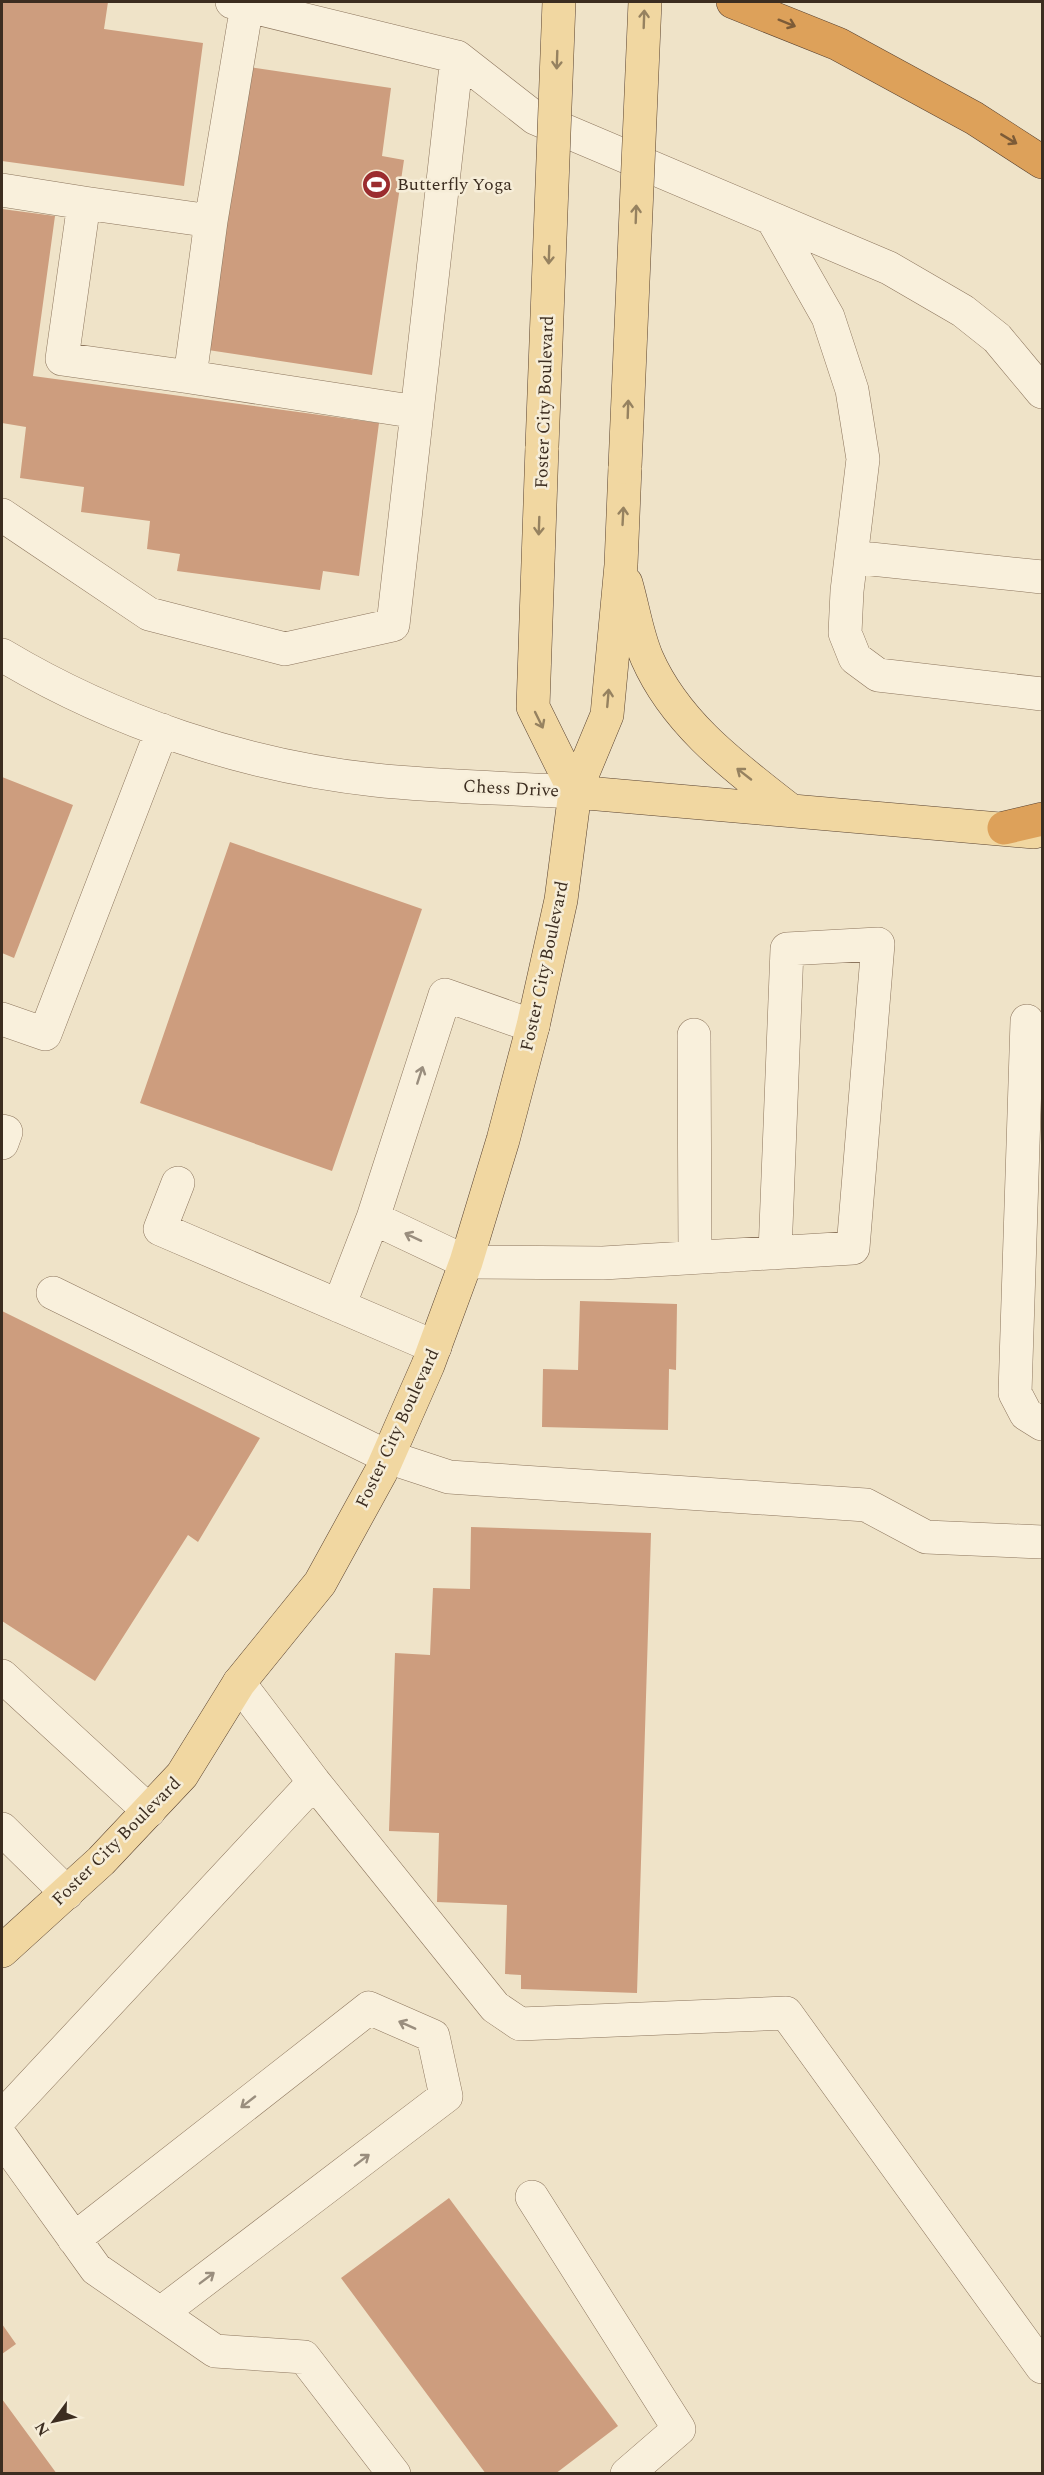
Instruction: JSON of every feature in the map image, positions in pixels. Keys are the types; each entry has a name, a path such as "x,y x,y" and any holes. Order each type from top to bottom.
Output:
{"highway":[{"path":"733,2 838,44 974,117 1042,162"},
{"path":"1004,828 1042,819"}],"main road":[{"name":"Foster City Boulevard","path":"559,2 533,707 575,792"},
{"name":"Foster City Boulevard","path":"2,1951 66,1893 182,1775 239,1683 320,1583 388,1457 435,1347 466,1262 533,1026 561,900 575,792 607,715 621,565 645,2"},
{"path":"621,565 647,657 674,706 731,764 790,810"},
{"name":"Chess Drive","path":"575,792 1042,833"}],"street":[{"path":"190,377 239,3 457,57 535,117 890,268 963,311 997,338 1042,392"},
{"path":"2,515 149,614 285,649 393,625 457,57"},
{"path":"2,190 211,221"},
{"path":"84,203 62,359 417,412"},
{"path":"773,220 828,317 852,390 863,459 845,633 855,658 878,675 1042,694"},
{"path":"852,557 1042,577"},
{"name":"Chess Drive","path":"2,655 103,706 185,740 274,762 374,780 575,792"},
{"path":"2,1018 45,1035 162,730"},
{"path":"373,1218 466,1262 603,1263 695,1257 774,1253 853,1248 878,944 787,949 774,1253"},
{"path":"339,1306 373,1218 445,995 533,1026"},
{"path":"1027,1021 1015,1393 1026,1414 1042,1425"},
{"path":"694,1035 695,1257"},
{"path":"2,1131 6,1132 2,1143"},
{"path":"178,1183 160,1229 435,1347"},
{"path":"53,1293 388,1457 449,1477 867,1505 926,1537 1042,1542"},
{"path":"2,1676 149,1811"},
{"path":"239,1683 314,1782 495,2007 520,2024 786,2013 1042,2367"},
{"path":"2,2117 314,1782"},
{"path":"2,1829 66,1893"},
{"path":"74,2239 369,2008 433,2036 446,2096 161,2313"},
{"path":"2,2138 96,2270 215,2351 304,2357 394,2474"},
{"path":"532,2197 679,2429 627,2474"}],"building":[{"path":"2,2 108,2 104,29 203,43 184,186 2,161"},
{"path":"249,67 391,88 382,156 404,160 372,375 208,350"},
{"path":"2,209 55,216 33,376 379,423 359,576 323,571 320,590 177,571 180,554 147,549 150,521 81,512 84,487 20,478 26,427 2,423"},
{"path":"2,777 73,805 14,958 2,953"},
{"path":"230,842 422,909 332,1171 140,1103"},
{"path":"580,1301 677,1304 676,1370 669,1369 668,1430 542,1427 543,1369 578,1370"},
{"path":"2,1311 260,1438 198,1542 188,1535 95,1681 2,1621"},
{"path":"471,1527 651,1533 637,1993 521,1989 521,1975 505,1974 507,1905 437,1902 439,1833 389,1831 395,1653 430,1655 433,1588 470,1589"},
{"path":"449,2198 618,2426 555,2474 486,2474 341,2278"},
{"path":"2,2324 16,2344 2,2354"},
{"path":"2,2399 57,2474 2,2474"}],"place":[{"name":"Butterfly Yoga","path":"376,184"}]}
